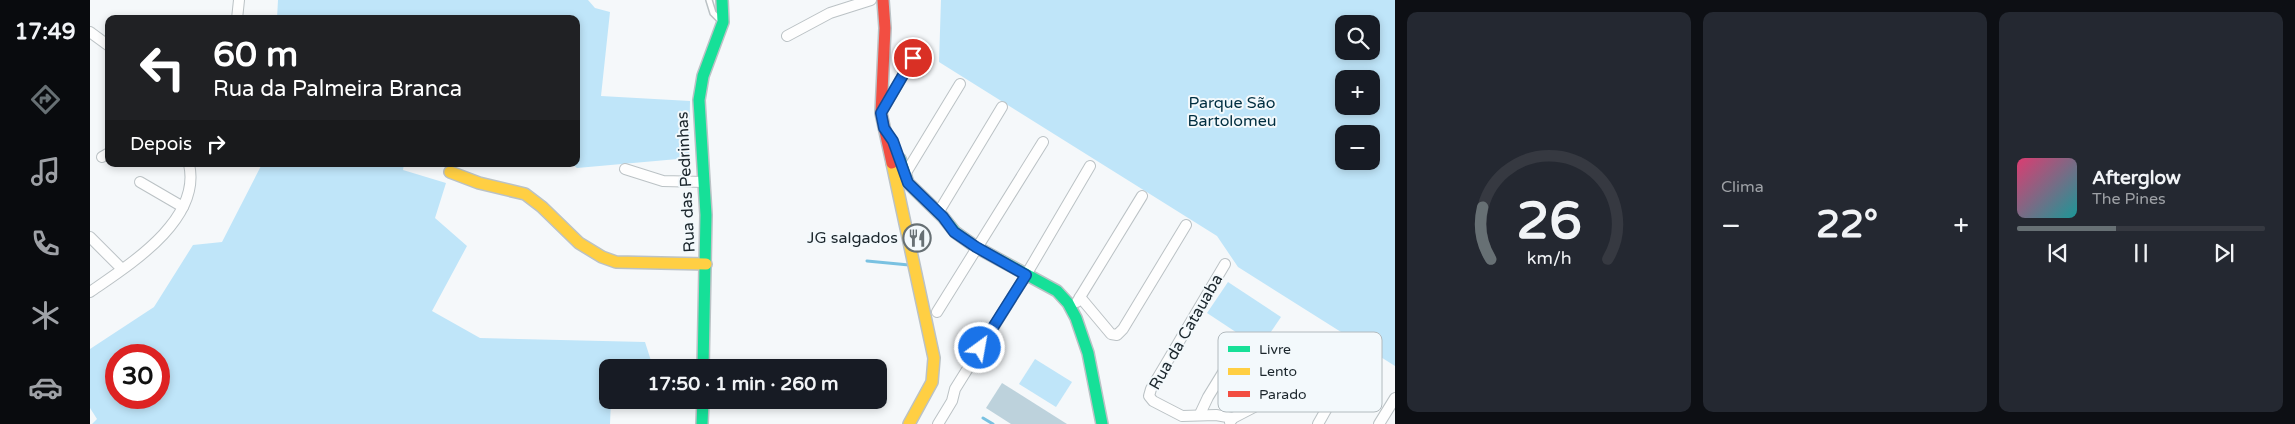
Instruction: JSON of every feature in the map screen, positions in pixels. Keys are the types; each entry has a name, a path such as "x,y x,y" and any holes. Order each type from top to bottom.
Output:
{"street":[{"path":"237,15 239,0"},
{"name":"Rua das Pedrinhas","path":"704,359 706,264 704,182 699,115 700,86 723,22 722,0"},
{"path":"787,36 830,13 871,0"},
{"path":"884,0 885,23 880,80 881,113 934,358 932,382 909,424"},
{"path":"90,32 105,43"},
{"path":"881,113 913,58"},
{"path":"904,176 960,84"},
{"path":"938,213 1002,107"},
{"path":"884,128 893,141 908,183 954,232 976,247 1057,291 1072,309 1092,371 1102,424"},
{"path":"937,312 1043,142"},
{"path":"938,424 952,401 955,389 1026,275 1090,166"},
{"path":"90,292 157,241 183,207 191,182 189,167"},
{"path":"625,169 663,181 704,182"},
{"path":"450,172 482,184 508,187 531,198 582,247 603,259 616,262 706,264"},
{"path":"140,182 183,207"},
{"path":"1072,309 1142,196"},
{"path":"1080,296 1111,334 1117,335 1123,329 1186,225"},
{"path":"90,237 122,269"},
{"name":"Rua da Catauaba","path":"1200,414 1182,416 1153,401 1149,396 1151,389 1225,264"},
{"path":"1218,381 1200,414 1231,421 1246,412"},
{"path":"1379,424 1395,398"},
{"path":"702,424 703,409"},
{"path":"1318,424 1325,412"}],"lane":[{"path":"709,0 713,13 723,22"}],"green space":[{"path":"278,0 588,0 595,8 610,12 601,96 690,101 689,158 577,168 576,167 580,167 580,15 277,15"},
{"name":"Parque São Bartolomeu","path":"941,0 1395,0 1395,366 1382,358 1382,332 1341,332 1238,267 1217,236 939,62"},
{"path":"260,167 404,167 403,170 446,183 435,218 467,246 432,311 480,338 645,342 650,359 599,359 599,409 611,409 610,424 92,424 97,419 90,408 90,349 154,307 193,245 222,242"},
{"path":"1228,282 1281,317 1271,332 1236,332 1207,313"},
{"path":"1035,359 1072,382 1056,407 1019,384"}],"building":[{"path":"1002,383 1067,424 1011,424 986,408"}],"waterway":[{"path":"867,261 909,265"},
{"path":"983,418 993,424"}],"traffic: fast":[{"path":"703,359 706,215 699,100 703,76 723,22 722,0"},
{"path":"900,159 908,183 943,217 955,232 976,247 1057,291 1068,303 1076,318 1088,353 1102,424"},
{"path":"702,424 703,409"}],"traffic: slow":[{"path":"892,163 934,358 932,382 909,424"},
{"path":"450,172 479,183 525,194 542,207 579,243 602,257 616,262 706,264"}],"traffic: jam":[{"path":"883,0 885,28 881,113 892,163"}],"place":[{"name":"JG salgados","path":"917,238"}],"route":[{"path":"913,58 881,113 884,128 893,141 904,176 908,183 943,217 954,232 976,247 1026,275 980,348"}]}
